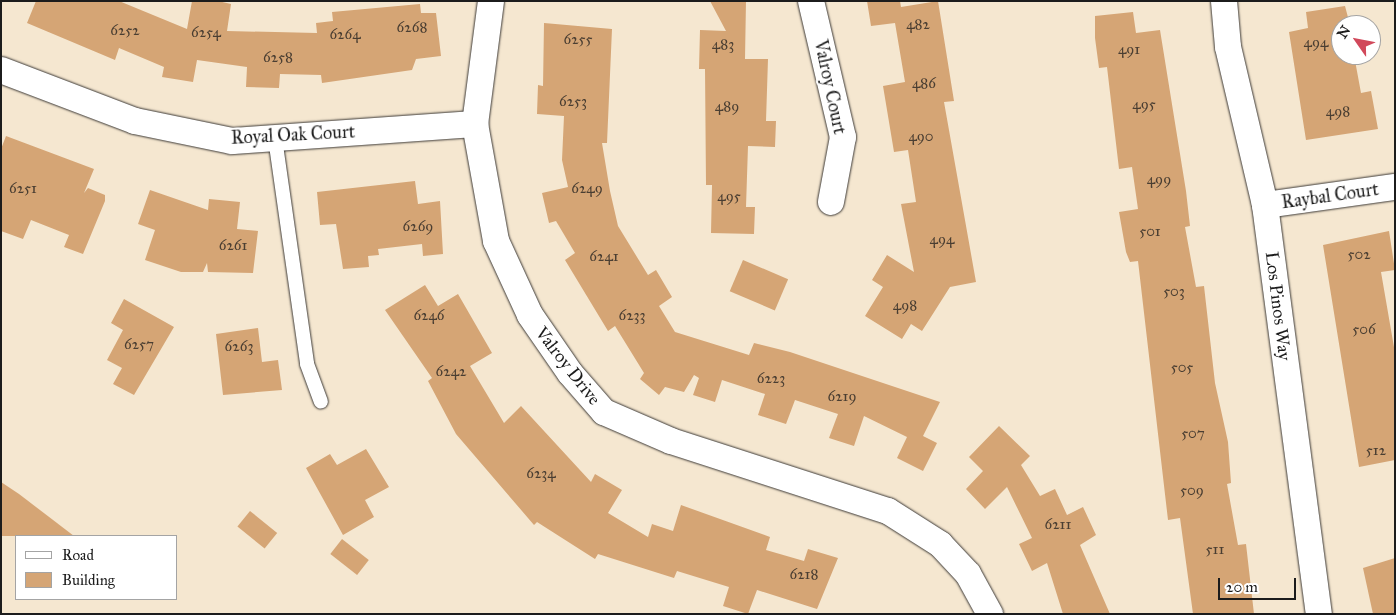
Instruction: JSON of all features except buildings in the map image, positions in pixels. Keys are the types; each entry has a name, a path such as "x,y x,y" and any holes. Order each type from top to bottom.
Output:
{"street":[{"name":"Valroy Drive","path":"491,1 475,124 496,241 530,315 604,412 671,441 888,511 940,544 968,574 990,614"},
{"name":"Valroy Court","path":"811,1 843,138 832,202"},
{"name":"Los Pinos Way","path":"1224,1 1228,47 1265,205 1319,614"},
{"name":"Royal Oak Court","path":"1,70 135,121 232,141 475,124"},
{"name":"Raybal Court","path":"1265,205 1395,186"}],"lane":[{"path":"275,138 307,364 321,402"}]}
